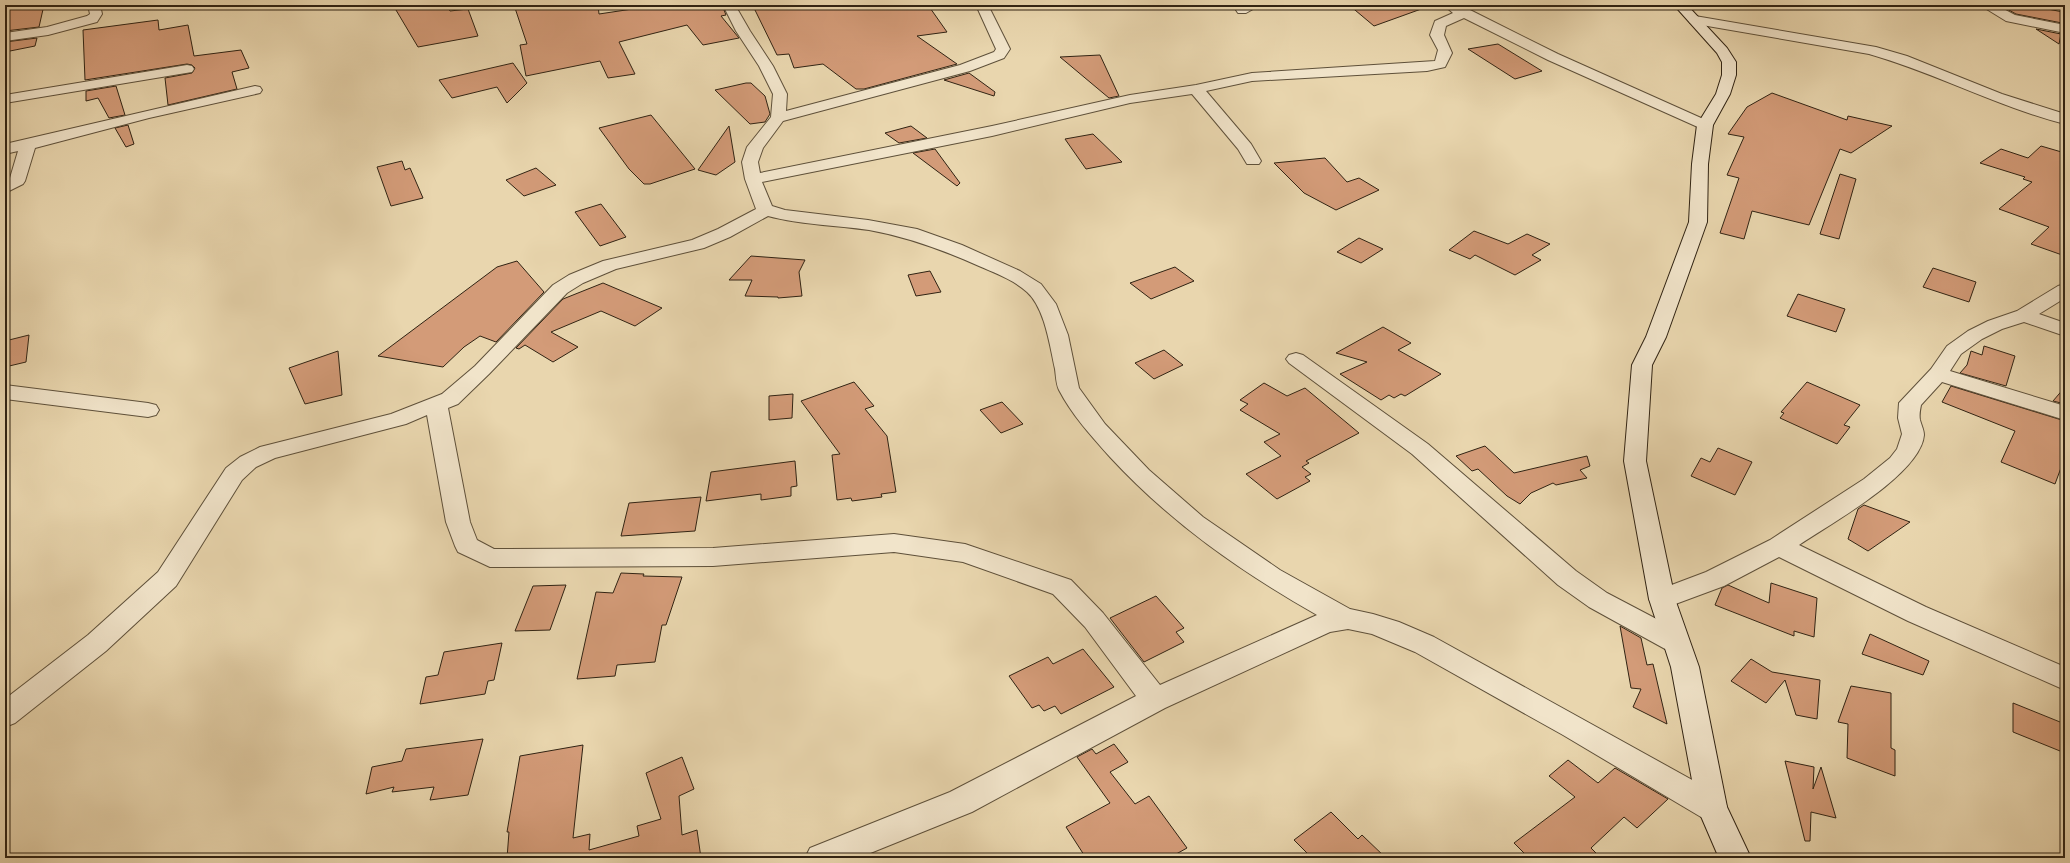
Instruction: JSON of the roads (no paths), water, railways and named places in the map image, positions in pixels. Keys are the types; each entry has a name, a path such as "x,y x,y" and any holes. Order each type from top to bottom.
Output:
{"street":[{"path":"5,37 48,31 92,19 96,14 94,5"},
{"path":"729,5 743,31 766,66 780,94 778,118 754,147 750,162 753,179 762,205 766,210 784,215 868,225 911,233 956,249 1013,275 1034,288 1046,304 1058,335 1069,389 1097,429 1141,476 1194,523 1271,578 1344,618 1358,620 1396,633 1428,647 1580,730 1712,807"},
{"path":"778,118 908,85 966,68 999,55 1003,49 1001,42 982,5"},
{"path":"1242,10 1254,5"},
{"path":"1447,5 1553,57 1705,125"},
{"path":"1986,5 2011,18 2065,29"},
{"path":"1687,12 1870,50 1902,60 1997,97 2065,118"},
{"path":"1687,12 1722,51 1729,62 1729,75 1724,94 1705,125 1700,164 1698,222 1656,338 1642,365 1635,461 1662,598 1685,667 1712,807 1735,858"},
{"path":"753,179 984,133 1130,99 1196,89 1252,77 1427,67 1440,64 1446,56 1445,48 1438,35 1440,24 1452,17 1466,13"},
{"path":"5,99 187,69"},
{"path":"1196,89 1245,147 1252,161"},
{"path":"5,149 28,145 147,114 255,90"},
{"path":"2045,112 2065,113"},
{"path":"5,188 17,181 28,145"},
{"path":"5,715 97,642 167,579 234,474 248,462 268,452 398,419 436,403 450,399 482,370 560,289 575,278 595,268 700,243 766,210"},
{"path":"1662,598 1715,579 1779,546 1872,484 1898,463 1908,451 1913,434 1909,418 1910,403 1938,374 1954,350 1975,335 1995,325 2024,315 2065,290"},
{"path":"2024,315 2065,330"},
{"path":"1296,358 1420,448 1567,578 1598,600 1676,642"},
{"path":"1938,374 2065,413"},
{"path":"5,392 148,410"},
{"path":"436,403 460,528 467,546 490,558 713,557 894,543 964,553 1062,587 1094,620 1155,700"},
{"path":"1779,546 1917,614 2065,679"},
{"path":"821,858 961,802 1155,700 1324,623 1344,618"}]}
